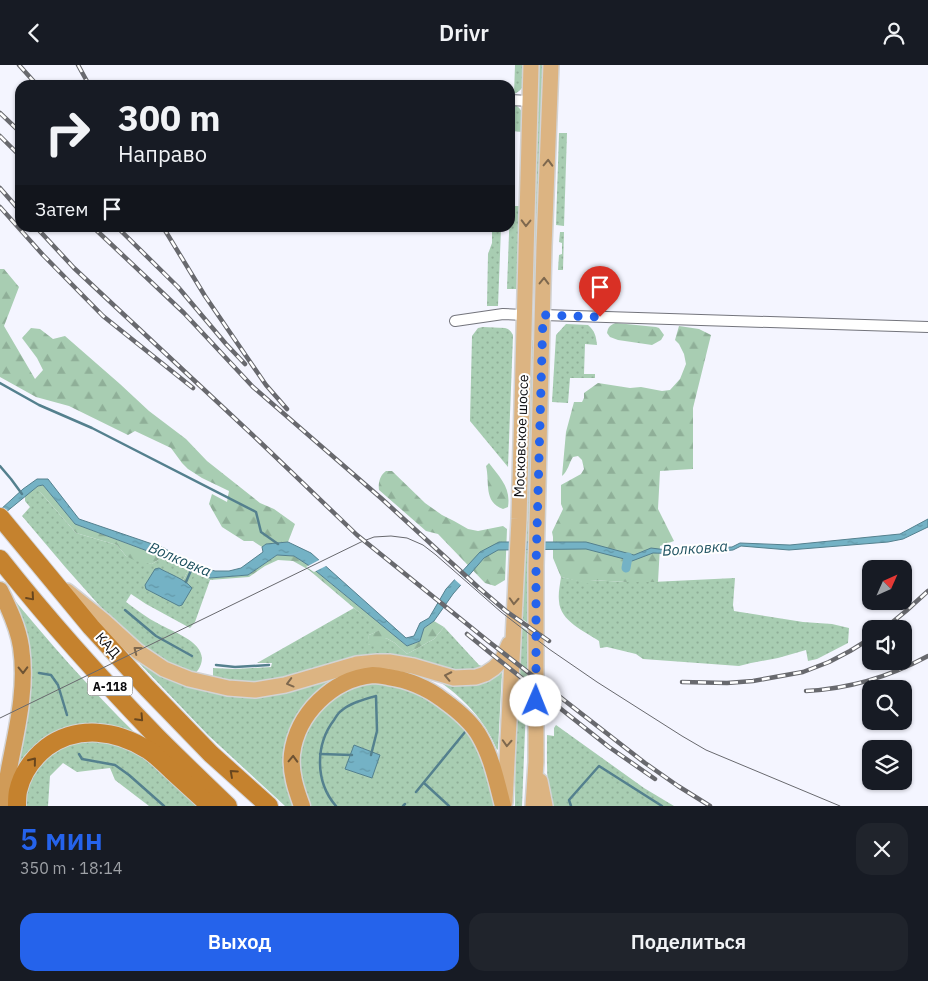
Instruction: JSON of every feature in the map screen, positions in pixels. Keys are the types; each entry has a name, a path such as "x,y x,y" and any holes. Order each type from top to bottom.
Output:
{"highway":[{"name":"КАД","path":"4,522 91,627 147,688 211,753 269,806"},
{"name":"КАД","path":"0,559 28,595 119,696 228,806"},
{"path":"0,590 15,625 21,645 23,663 22,699 5,786 3,806"},
{"path":"302,806 293,776 292,755 301,724 307,714 328,692 350,681 374,675 416,683 438,695 457,710 480,737 489,755 504,806"},
{"path":"17,806 18,791 36,756 63,738 84,732 113,735 127,739 148,750 207,803 213,806"}],"main road":[{"name":"Московское шоссе","path":"504,806 518,533 531,65"},
{"name":"Московское шоссе","path":"533,806 536,762 536,566 551,65"},
{"path":"524,315 543,315"},
{"path":"51,578 104,621 137,651 164,669 189,679 228,689 255,690 285,685 357,665 377,662 389,662 454,678 476,677 484,674 502,660 512,635"},
{"path":"536,762 545,806"}],"street":[{"path":"515,100 530,101"},
{"path":"455,321 503,314 524,315"},
{"path":"543,315 928,327"}],"green space":[{"path":"515,65 525,65 523,86 515,94"},
{"path":"539,65 544,65 537,289 532,288"},
{"path":"515,105 522,112 522,132 515,131"},
{"path":"559,133 567,133 564,226 556,225"},
{"path":"515,206 519,206 517,289 507,289 509,232 515,232"},
{"path":"492,232 501,232 498,306 487,306 488,254 492,243"},
{"path":"560,232 564,232 563,270 558,270 559,255 562,254 562,243 559,242"},
{"path":"0,269 4,269 19,287 4,326 35,379 43,370 37,358 22,338 31,328 40,329 53,339 65,336 149,411 186,439 207,461 260,503 274,509 295,524 288,542 266,544 262,547 253,541 244,541 222,527 209,504 212,494 227,502 229,491 188,469 171,448 135,431 128,435 69,406 36,397 0,377"},
{"path":"616,323 656,327 664,335 661,340 652,345 618,340 610,337 607,333 608,329"},
{"path":"566,324 588,325 594,332 597,345 585,344 584,374 595,374 595,378 570,378 568,403 552,402 556,335"},
{"path":"679,326 699,329 711,335 693,408 693,469 660,471 658,509 674,541 660,546 658,582 590,580 590,584 561,577 553,558 552,532 563,509 561,504 561,485 581,474 584,469 582,460 578,456 573,457 562,476 566,432 574,402 582,402 584,393 598,383 630,388 641,387 662,391 670,390 680,379 686,364 684,354 675,340"},
{"path":"478,328 505,328 510,330 513,335 508,467 470,421 472,336"},
{"path":"531,340 535,340 528,623 521,618"},
{"path":"489,463 501,478 508,494 508,507 503,509 492,502 488,491 486,466"},
{"path":"386,471 392,471 425,503 468,529 478,531 503,526 507,529 505,580 495,586 485,583 438,534 426,531 379,490 380,479"},
{"path":"43,485 75,524 161,556 210,578 248,575 277,555 294,556 311,567 407,646 420,641 424,628 434,621 444,627 434,639 407,654 386,638 379,644 367,645 369,635 380,630 309,570 293,561 278,560 249,577 210,580 195,573 188,584 183,581 188,570 161,558 152,564 136,561 126,556 117,545 76,533 41,493 37,490 32,490"},
{"path":"32,490 38,490 76,533 117,545 126,556 152,564 161,558 188,570 183,581 159,568 191,586 188,584 194,573 210,580 195,622 190,628 131,594 126,602 150,619 194,644 202,657 201,664 194,674 165,662 146,650 107,614 66,568 22,516 30,507 25,501 25,496"},
{"path":"561,577 590,583 590,580 652,582 735,578 734,611 849,628 848,643 817,659 808,661 806,650 739,666 643,659 636,654 607,647 600,648 599,641 568,620 560,608 559,592"},
{"path":"7,591 70,665 137,735 62,730 41,740 25,755 13,773 22,722"},
{"path":"354,608 381,630 369,635 368,645 386,638 407,654 434,639 444,627 479,665 485,667 465,672 445,669 303,675 254,683 213,679 213,668 271,667 272,663 257,663"},
{"path":"520,626 528,631 528,656 522,806 515,806 516,696"},
{"path":"140,662 214,691 345,673 292,735 298,806 285,806 208,735"},
{"path":"501,672 497,750 479,718 464,701 436,679 485,682"},
{"path":"370,680 423,691 471,731 493,791 493,806 310,806 298,769 298,752 309,721 336,692"},
{"path":"556,725 644,788 674,806 551,806 547,735 554,736"},
{"path":"83,737 133,746 204,806 149,806 115,780 110,768 77,772 63,763 50,776 48,806 22,806 24,790 45,755"}],"water":[{"name":"Волковка","path":"37,479 48,479 79,519 164,548 185,561 215,571 229,571 241,568 263,552 262,547 266,544 288,542 311,553 406,638 414,636 420,623 429,618 446,589 480,552 499,542 586,542 634,555 651,548 667,550 732,547 740,543 790,545 900,534 928,519 928,527 903,539 888,542 789,550 741,546 733,550 690,554 653,553 632,561 586,549 498,550 484,558 453,594 434,621 424,628 420,641 407,646 311,567 294,556 277,555 248,575 210,578 161,556 75,524 43,485 38,486 0,517 0,510"},
{"path":"159,568 181,579 192,588 182,605 179,606 146,589 145,585 155,569"},
{"path":"354,745 380,755 372,778 345,769"}],"pier":[{"path":"321,559 328,565 314,572 306,567"},
{"path":"458,572 468,581 463,587 453,578"}],"waterway":[{"path":"0,383 39,405 92,428 256,512 261,532 278,544"},
{"path":"0,466 22,494"},
{"path":"626,568 628,557"},
{"name":"Волковка","path":"186,582 192,568"},
{"path":"125,610 156,636 192,656"},
{"path":"216,665 235,667 269,665"},
{"path":"39,673 51,675 58,685 67,715"},
{"path":"336,806 324,786 321,775 320,763 323,741 340,712 353,704 376,696 377,731 371,755"},
{"path":"416,792 465,732"},
{"path":"79,754 82,759 115,765 164,806"},
{"path":"320,754 352,755"},
{"path":"571,806 569,800 599,766 662,806"},
{"path":"424,783 449,806"}],"tram line":[{"path":"0,718 361,542 374,537 391,536 407,538 423,545 501,612 549,649 682,736 706,750 840,806"}],"railway":[{"path":"19,65 32,80"},
{"path":"78,65 86,80"},
{"path":"0,113 15,127"},
{"path":"0,136 15,151"},
{"path":"0,188 15,205"},
{"path":"0,207 15,224"},
{"path":"22,232 103,316 193,388"},
{"path":"41,232 74,268 357,535 488,641 645,763 710,806"},
{"path":"98,232 184,313 253,387 382,499 479,588 506,611 549,641"},
{"path":"122,232 178,287 245,364"},
{"path":"166,232 205,296 266,385 287,409"},
{"path":"895,620 928,591"},
{"path":"467,634 609,747 655,779"},
{"path":"682,682 727,683 753,681 803,672 829,662 862,644"},
{"path":"806,691 822,690 869,680 899,670 928,656"}],"route":[{"path":"536,701 536,566 543,315 600,317"}]}
